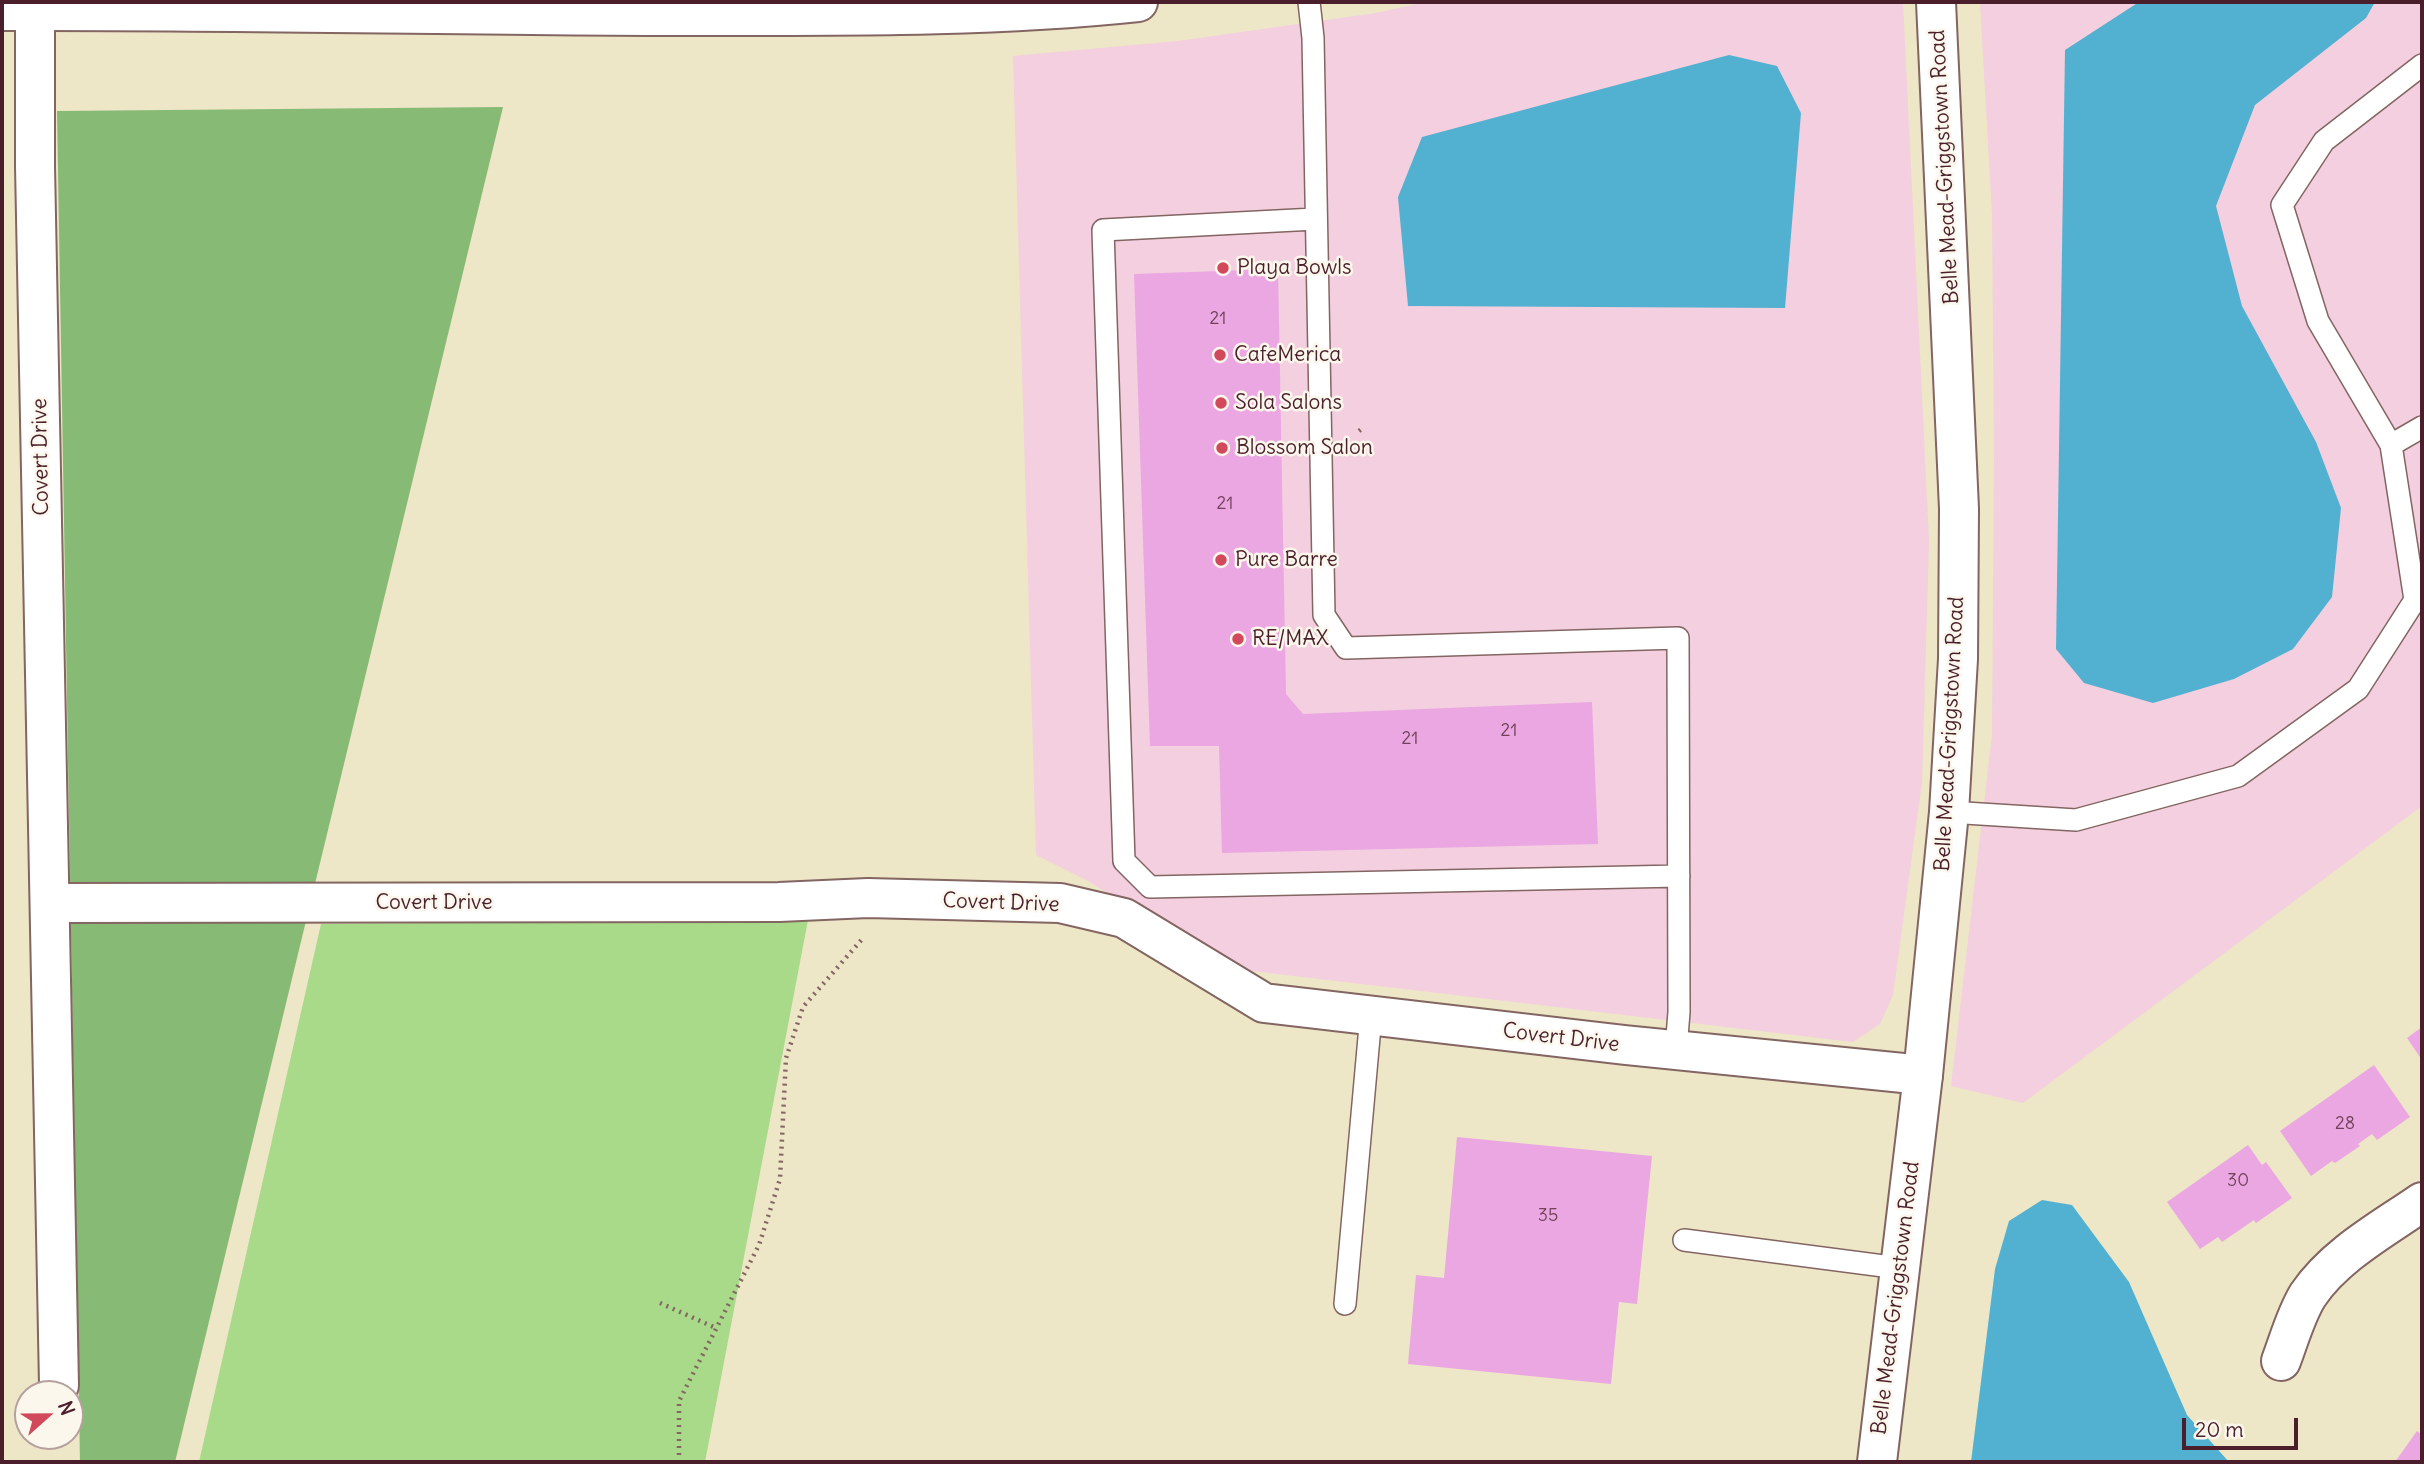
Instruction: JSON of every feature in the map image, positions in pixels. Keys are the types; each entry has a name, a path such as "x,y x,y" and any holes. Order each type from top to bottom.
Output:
{"main road":[{"path":"18,10 399,15 928,15 1082,8 1138,2"},
{"name":"Belle Mead-Griggstown Road","path":"1877,1462 1923,1075 1949,812 1958,659 1959,509 1936,2"},
{"name":"Covert Drive","path":"18,10 36,179 59,1380"},
{"name":"Covert Drive","path":"50,903 779,902 868,898 1060,903 1124,918 1264,1003 1923,1075"},
{"path":"2281,1361 2306,1297 2325,1273 2422,1202"}],"lane":[{"path":"1309,2 1313,38 1324,615 1346,648 1678,638 1679,1012 1676,1049"},
{"path":"1949,812 2076,820 2238,776 2358,689 2419,600 2391,444 2319,321 2281,205 2324,141 2422,65"},
{"path":"1150,887 1125,861 1103,230 1315,219"},
{"path":"2391,444 2422,427"},
{"path":"1124,918 1137,898 1150,887 1679,876"},
{"path":"1345,1304 1371,1016"},
{"path":"1684,1240 1899,1268"}],"path":[{"path":"1359,431 1364,427"},
{"path":"679,1462 679,1401 760,1245 779,1179 786,1058 803,1007 866,934"},
{"path":"660,1303 716,1328"}],"shaded area":[{"path":"1426,2 1903,2 1929,541 1922,782 1893,995 1880,1024 1853,1042 1243,970 1186,942 1088,881 1036,855 1013,56 1178,41 1376,13"},
{"path":"1980,2 2422,2 2422,806 2023,1103 1951,1086 1992,735 1992,214"}],"green space":[{"path":"503,107 175,1462 80,1462 80,1450 84,1450 84,1380 79,1380 57,111"},
{"path":"808,920 705,1462 199,1462 321,924"}],"water":[{"path":"2139,2 2375,2 2366,18 2255,105 2216,206 2242,306 2316,442 2341,508 2332,597 2293,649 2234,679 2153,703 2084,683 2056,649 2065,50"},
{"path":"1729,55 1777,66 1801,113 1785,308 1408,306 1398,197 1422,137"},
{"path":"2042,1200 2072,1205 2129,1282 2187,1415 2229,1462 1971,1462 1995,1269 2009,1221"}],"building":[{"path":"1278,269 1286,694 1303,714 1592,702 1598,844 1222,853 1219,746 1150,746 1134,274"},
{"path":"2422,1027 2422,1060 2407,1038"},
{"path":"2374,1065 2410,1117 2377,1140 2372,1134 2358,1144 2360,1146 2311,1176 2280,1131"},
{"path":"1457,1137 1652,1156 1637,1304 1619,1302 1611,1384 1408,1364 1416,1275 1444,1278"},
{"path":"2248,1145 2262,1165 2266,1162 2292,1198 2222,1242 2218,1237 2200,1249 2167,1202"},
{"path":"2417,1431 2422,1435 2422,1462 2395,1462"}],"place":[{"name":"Playa Bowls","path":"1223,268"},
{"name":"CafeMerica","path":"1220,355"},
{"name":"Sola Salons","path":"1221,403"},
{"name":"Blossom Salon","path":"1222,448"},
{"name":"Pure Barre","path":"1221,560"},
{"name":"RE/MAX","path":"1238,639"}]}
